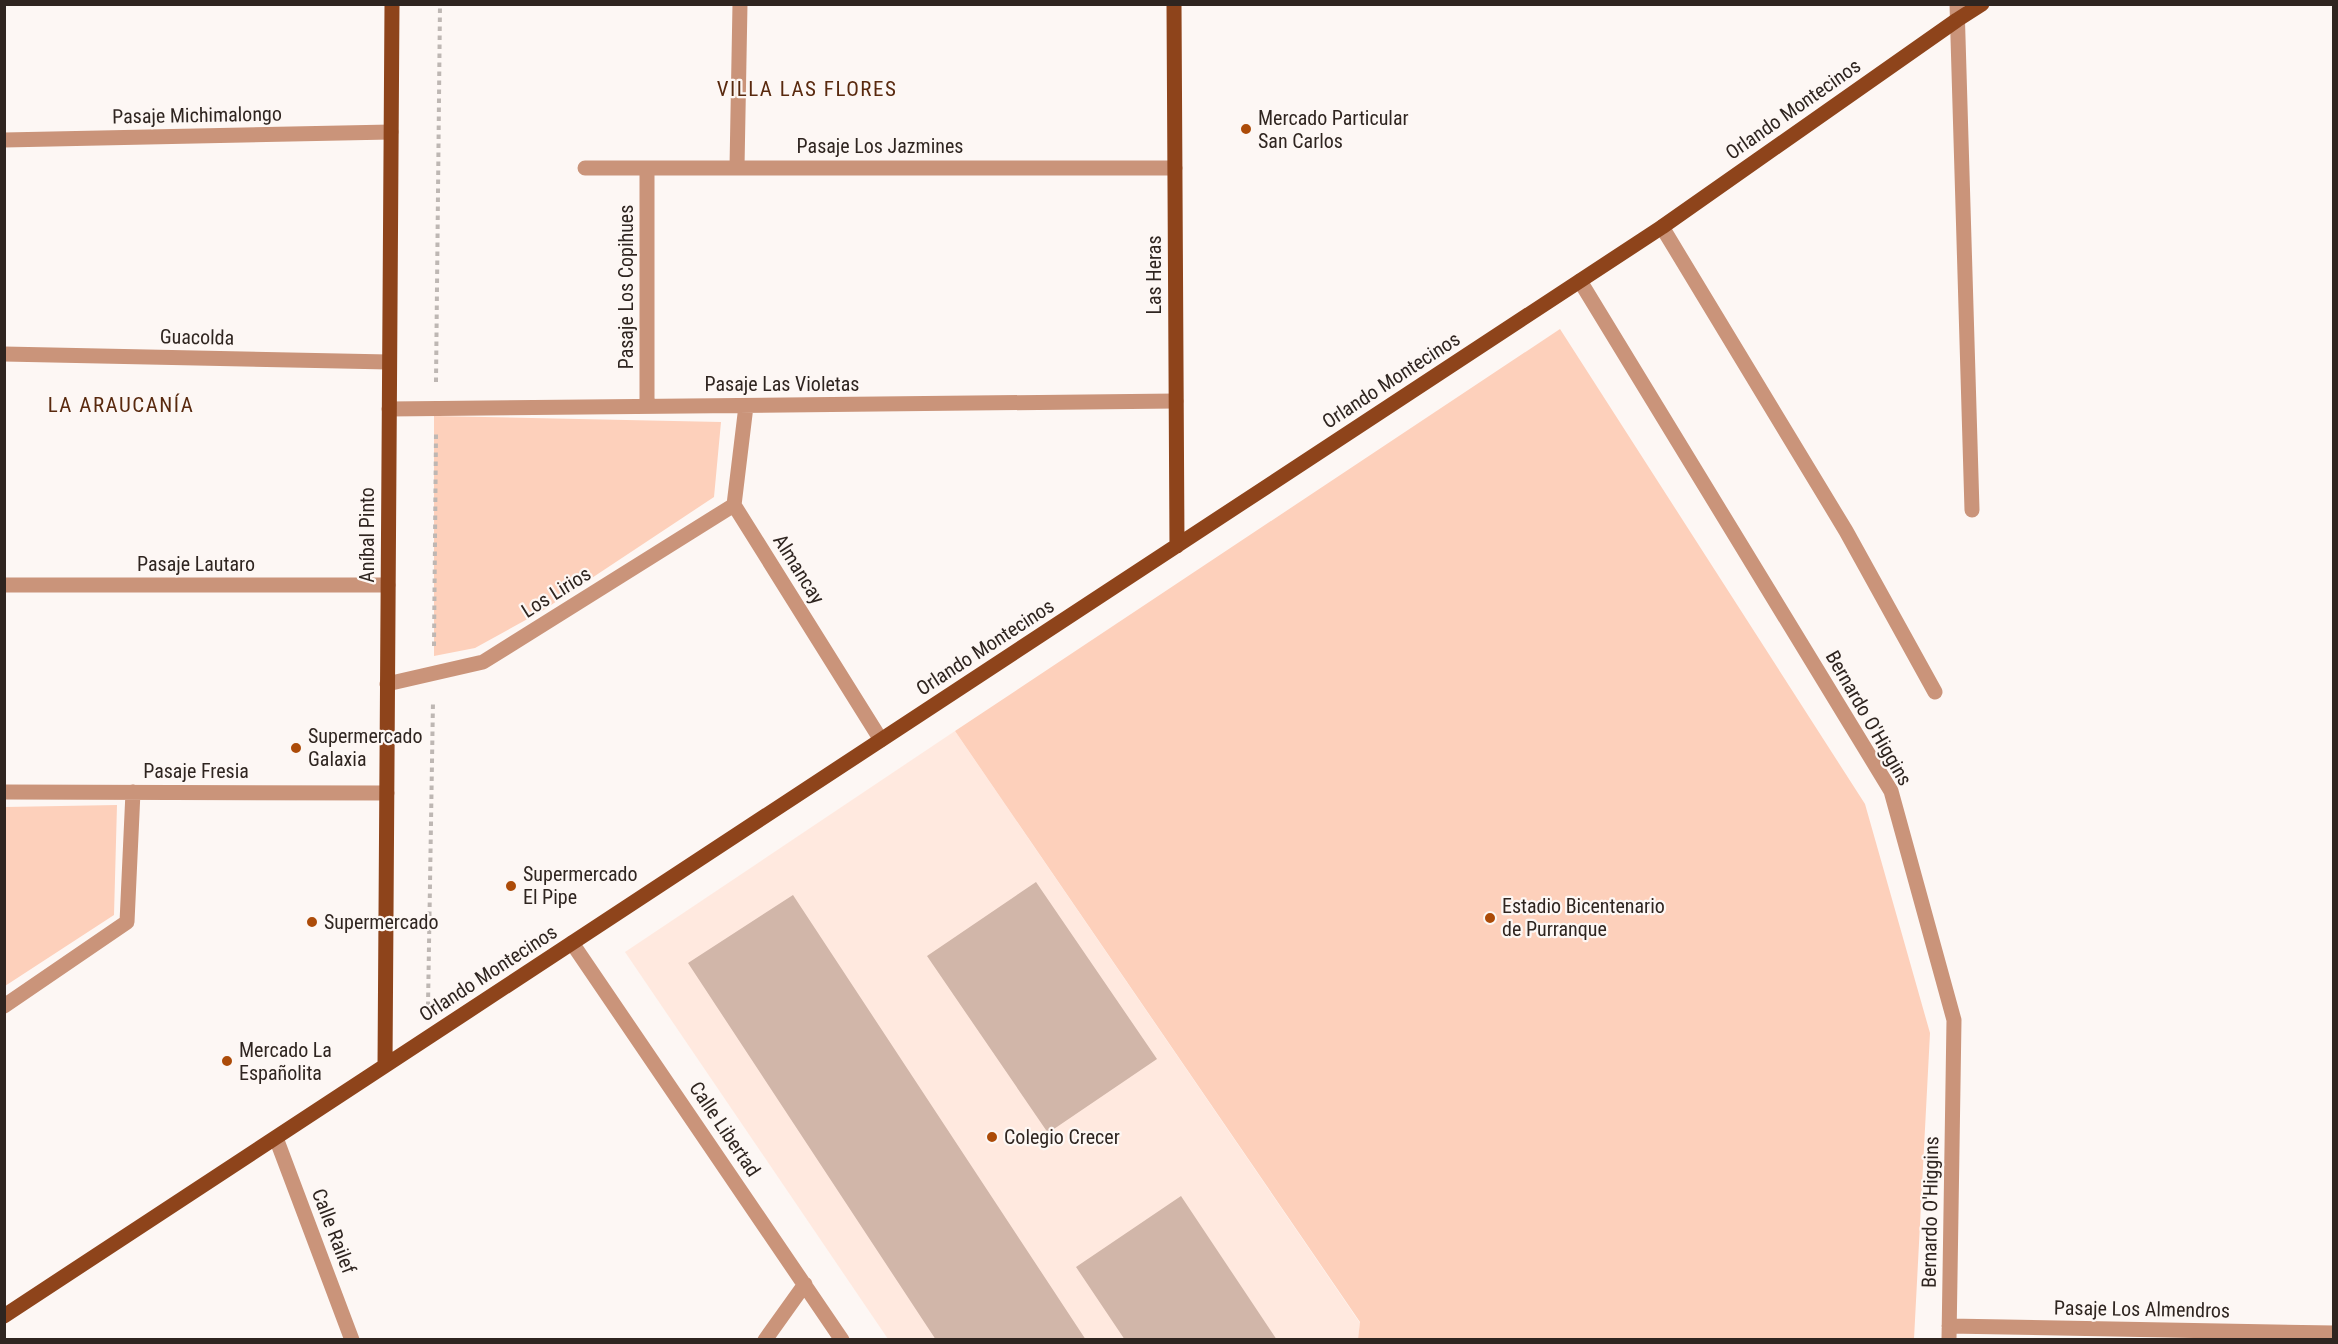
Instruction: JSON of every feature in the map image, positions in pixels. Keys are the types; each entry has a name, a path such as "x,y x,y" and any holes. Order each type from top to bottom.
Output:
{"main road":[{"name":"Aníbal Pinto","path":"385,1066 392,4"},
{"name":"Las Heras","path":"1174,4 1177,546"},
{"name":"Orlando Montecinos","path":"4,1316 1662,227 1957,12 1982,4"}],"street":[{"path":"737,167 740,4"},
{"path":"1957,12 1972,510"},
{"name":"Pasaje Michimalongo","path":"4,140 391,132"},
{"name":"Pasaje Los Jazmines","path":"585,168 1175,168"},
{"name":"Pasaje Los Copihues","path":"647,168 647,406"},
{"path":"1662,227 1846,531 1935,692"},
{"name":"Bernardo O'Higgins","path":"1580,281 1891,791 1954,1020 1949,1333"},
{"name":"Guacolda","path":"4,354 389,362"},
{"name":"Pasaje Las Violetas","path":"389,409 1176,402"},
{"path":"734,505 746,406"},
{"name":"Los Lirios","path":"387,684 483,662 734,505"},
{"name":"Almancay","path":"734,505 881,740"},
{"name":"Pasaje Lautaro","path":"4,585 388,585"},
{"name":"Pasaje Fresia","path":"4,792 387,793"},
{"path":"4,1006 127,922 133,792"},
{"name":"Calle Libertad","path":"572,943 842,1340"},
{"name":"Calle Railef","path":"276,1138 352,1340"},
{"path":"765,1340 805,1284"},
{"name":"Pasaje Los Almendros","path":"1949,1333 2334,1333"}],"path":[{"path":"427,1038 440,4"}],"shaded area":[{"name":"Estadio Bicentenario de Purranque","path":"1560,329 1865,804 1930,1033 1914,1339 1358,1339 1360,1322 955,731"},
{"path":"434,416 721,422 714,497 542,611 475,648 434,656"},
{"name":"Colegio Crecer","path":"955,731 1360,1323 1358,1339 888,1339 625,952"},
{"path":"117,805 114,915 5,986 5,807"}],"building":[{"path":"1036,882 1157,1059 1048,1133 927,956"},
{"path":"793,895 1086,1340 936,1340 688,963"},
{"path":"1181,1196 1277,1340 1125,1340 1076,1267"}],"place":[{"name":"Mercado Particular San Carlos","path":"1246,129"},
{"name":"Supermercado Galaxia","path":"296,748"},
{"name":"Supermercado El Pipe","path":"511,886"},
{"name":"Estadio Bicentenario de Purranque","path":"1490,918"},
{"name":"Supermercado","path":"312,922"},
{"name":"Mercado La Españolita","path":"227,1061"},
{"name":"Colegio Crecer","path":"992,1137"}],"district":[{"name":"VILLA LAS FLORES","path":"807,89"},
{"name":"LA ARAUCANÍA","path":"121,405"}]}
